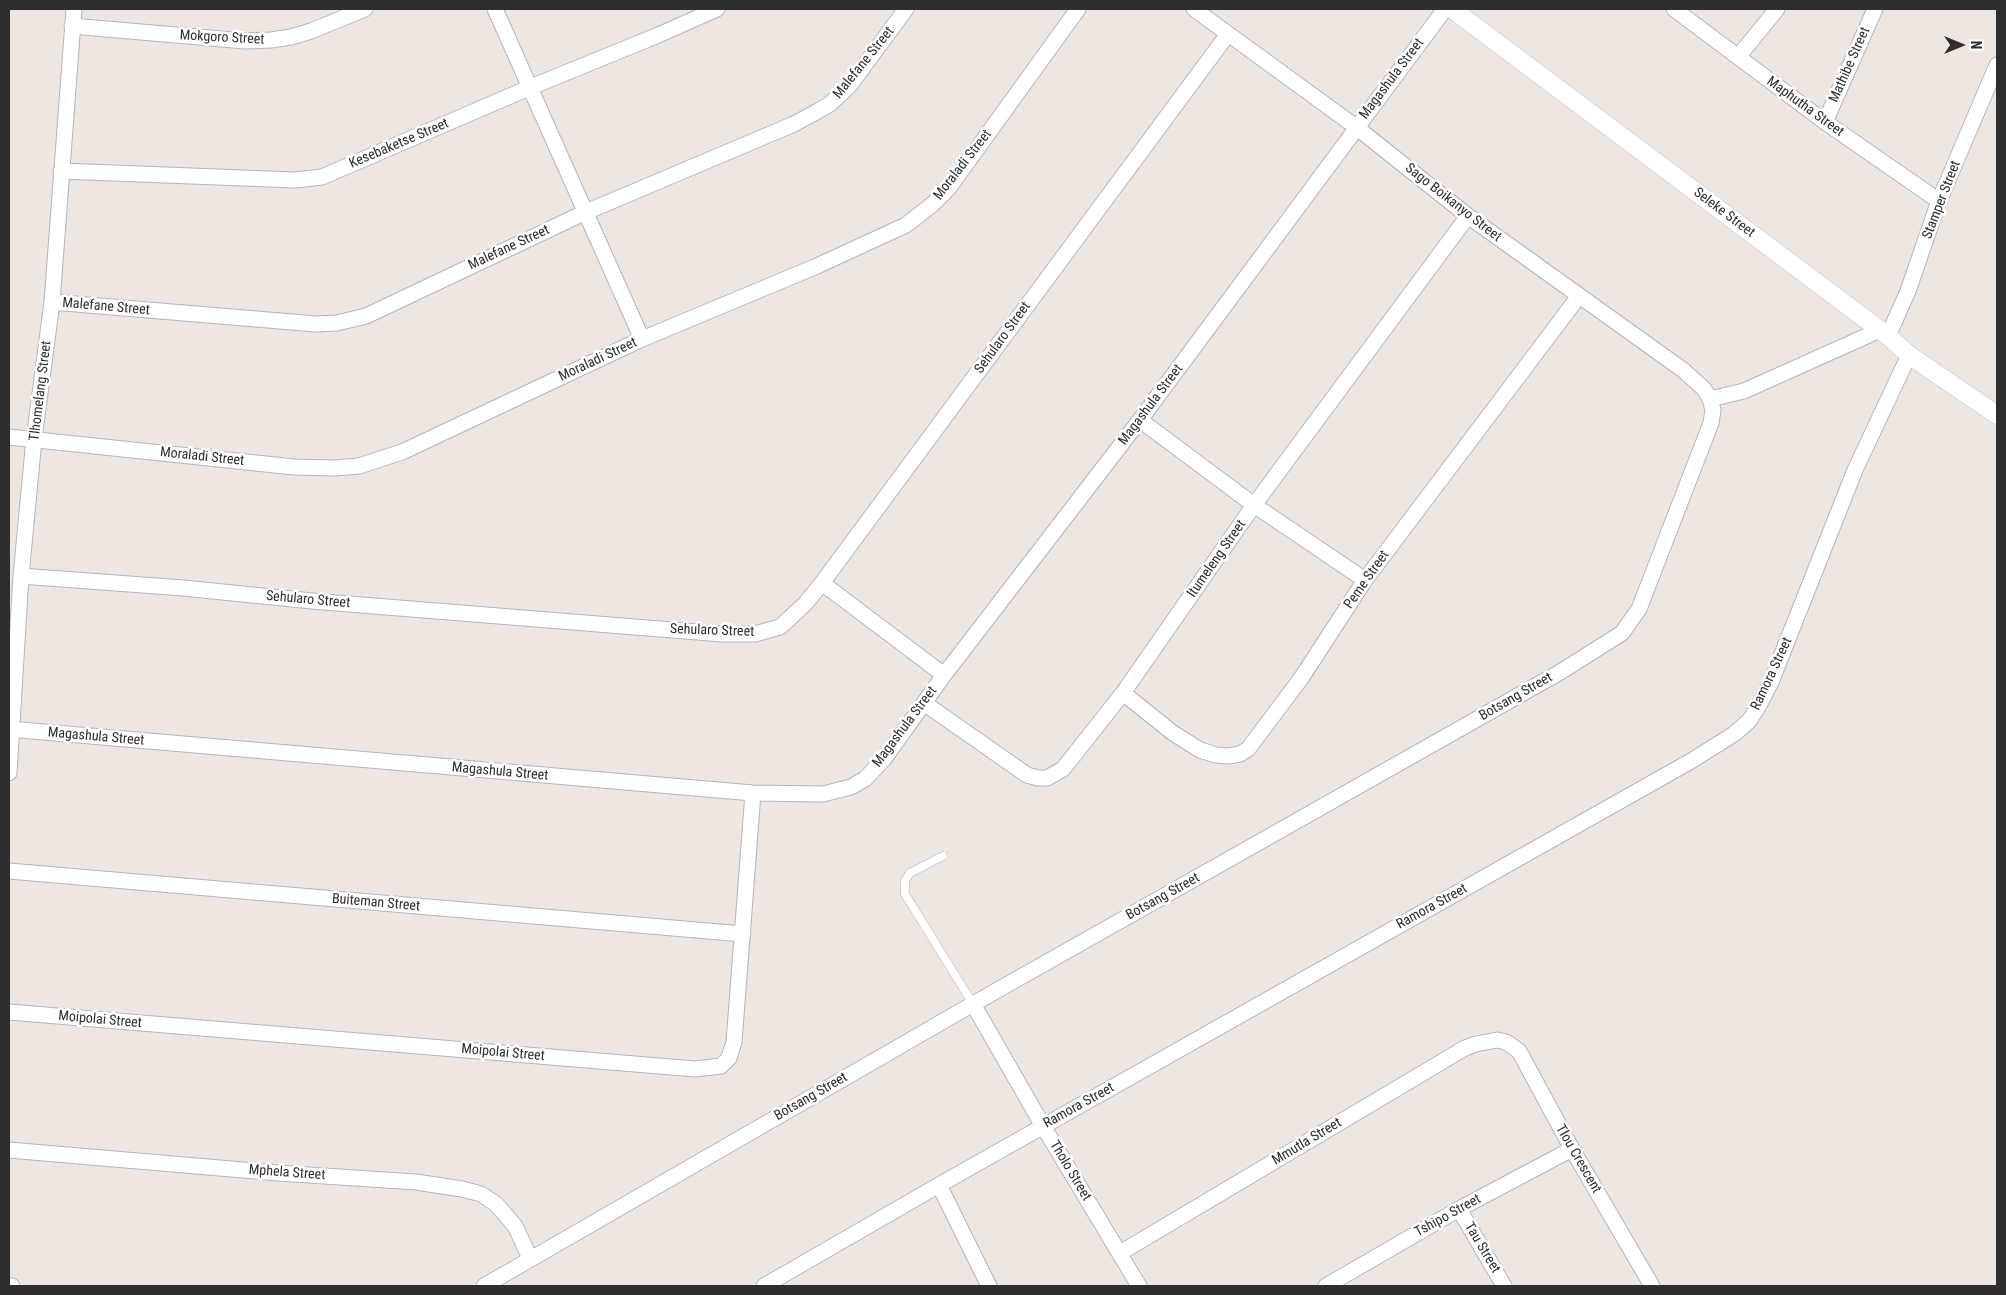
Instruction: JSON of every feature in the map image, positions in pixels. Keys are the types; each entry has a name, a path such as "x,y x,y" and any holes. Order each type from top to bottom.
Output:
{"street":[{"name":"Tlhomelang Street","path":"9,773 10,730 21,576 34,440 52,302 74,9"},
{"name":"Mokgoro Street","path":"72,26 245,41 271,40 311,31 366,9"},
{"path":"496,9 642,339"},
{"name":"Kesebaketse Street","path":"61,171 295,180 312,179 330,174 717,9"},
{"name":"Malefane Street","path":"52,302 316,324 351,320 377,311 586,212 794,124 824,108 850,85 906,9"},
{"name":"Moraladi Street","path":"9,438 294,467 335,468 359,466 402,452 642,339 891,233 920,216 943,194 959,175 1078,9"},
{"name":"Sago Boikanyo Street","path":"1194,9 1356,127 1468,216 1683,370 1697,382 1710,398"},
{"name":"Magashula Street","path":"10,730 753,794 823,794 851,787 865,779 876,768 944,675 1140,420 1444,9"},
{"name":"Seleke Street","path":"1452,9 1884,333 1909,355 1997,415"},
{"name":"Maphutha Street","path":"1674,9 1825,122 1939,201"},
{"path":"1738,57 1777,9"},
{"name":"Mathibe Street","path":"1825,122 1874,9"},
{"name":"Sehularo Street","path":"21,576 722,634 755,634 780,627 806,604 822,583 1228,34"},
{"name":"Stamper Street","path":"1884,333 1911,283 1939,201 1997,65"},
{"name":"Itumeleng Street","path":"924,703 1027,775 1038,778 1056,775 1063,769 1123,692 1254,505 1468,216"},
{"name":"Peme Street","path":"1123,692 1173,732 1200,750 1216,755 1228,756 1240,754 1248,750 1282,706 1365,580 1579,296"},
{"path":"1710,398 1744,391 1884,333"},
{"name":"Ramora Street","path":"764,1286 1043,1126 1691,761 1734,734 1749,721 1771,682 1855,470 1909,355"},
{"name":"Botsang Street","path":"484,1286 973,1004 1562,671 1622,633 1645,595 1703,449 1712,423 1710,398"},
{"path":"1140,420 1254,505 1365,580"},
{"path":"822,583 944,675"},
{"name":"Moipolai Street","path":"9,1012 695,1069 721,1066 725,1063 733,1048 753,794"},
{"name":"Buiteman Street","path":"9,871 743,934"},
{"name":"Tholo Street","path":"973,1004 1043,1126 1139,1286"},
{"name":"Tlou Crescent","path":"1497,1040 1506,1042 1519,1051 1572,1149 1652,1286"},
{"name":"Mmutla Street","path":"1120,1253 1465,1048 1497,1040"},
{"name":"Tshipo Street","path":"1326,1286 1344,1282 1459,1209 1572,1149"},
{"name":"Mphela Street","path":"9,1150 278,1173 416,1182 462,1189 481,1194 496,1204 515,1226 530,1258"},
{"path":"939,1185 989,1286"},
{"name":"Tau Street","path":"1459,1209 1504,1286"}],"lane":[{"path":"943,856 910,872 905,881 905,894 973,1004"}]}
